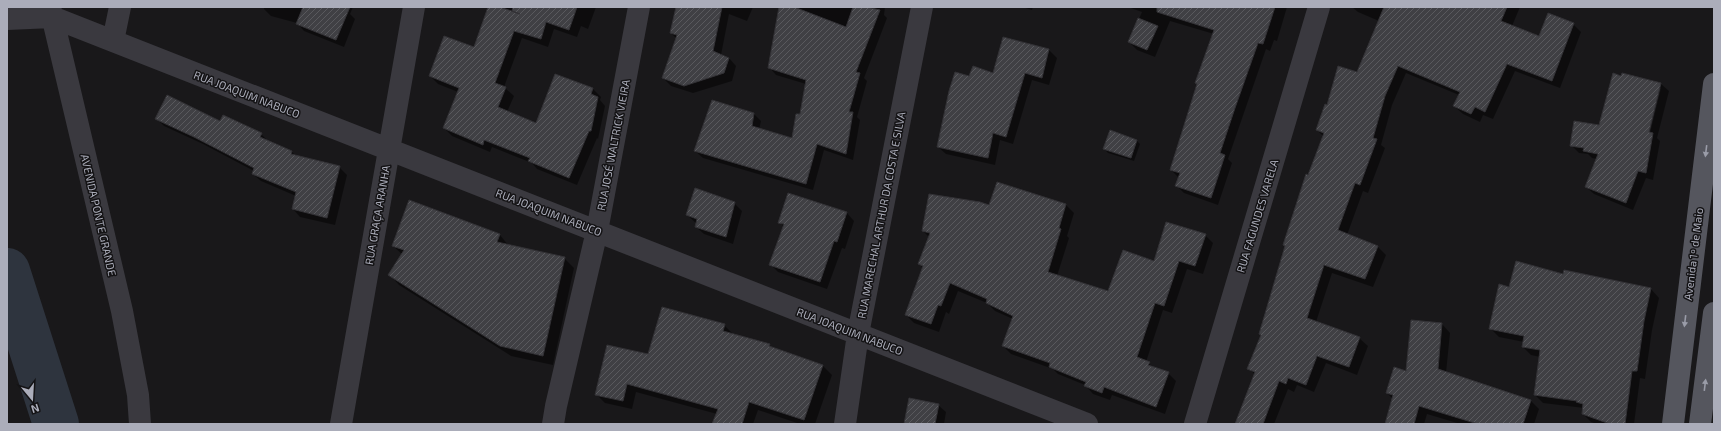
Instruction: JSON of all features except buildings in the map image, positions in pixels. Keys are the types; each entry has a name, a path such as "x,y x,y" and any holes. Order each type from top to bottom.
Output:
{"main road":[{"name":"Avenida 1º de Maio","path":"1673,424 1714,84"},
{"path":"1700,424 1714,312"}],"street":[{"path":"113,41 120,7"},
{"name":"RUA GRAÇA ARANHA","path":"341,424 414,7"},
{"name":"RUA JOSÉ WALTRICK VIEIRA","path":"554,424 556,406 596,231 639,7"},
{"name":"RUA MARECHAL ARTHUR DA COSTA E SILVA","path":"845,424 858,334 922,7"},
{"name":"RUA FAGUNDES VARELA","path":"1195,424 1319,7"},
{"name":"RUA JOAQUIM NABUCO","path":"7,20 51,12 113,41 1087,424"},
{"name":"AVENIDA PONTE GRANDE","path":"51,12 122,311 138,395 140,424"}],"waterway":[{"path":"7,271 56,424"}]}
